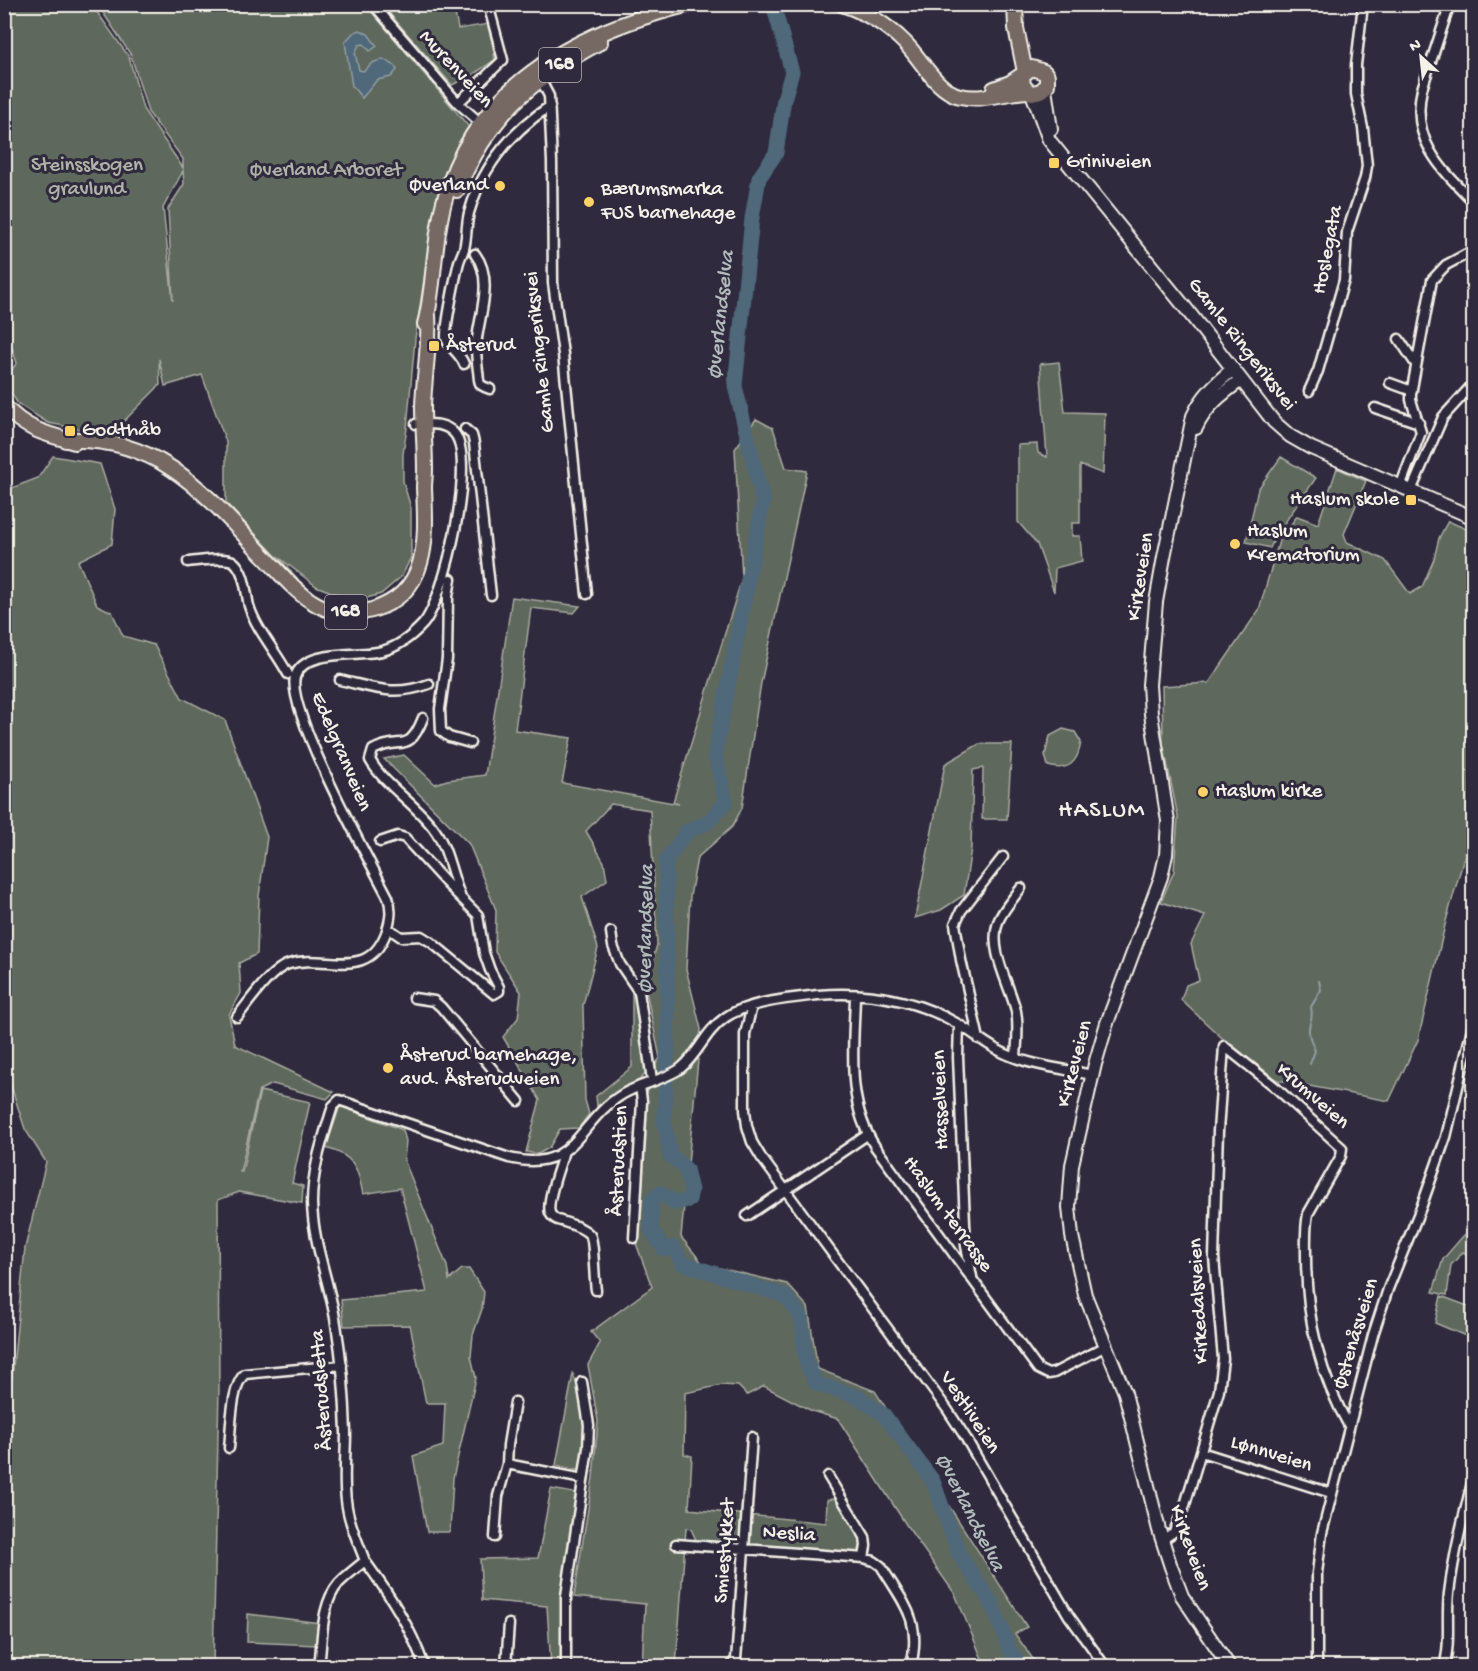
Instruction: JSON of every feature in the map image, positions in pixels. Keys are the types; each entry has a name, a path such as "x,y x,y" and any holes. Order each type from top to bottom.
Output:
{"main road":[{"name":"168","path":"4,406 28,426 44,434 66,440 97,441 147,453 177,471 202,492 293,586 311,601 329,610 340,612 366,612 385,604 402,592 419,567 425,547 427,531 424,486 420,473 419,360 423,329 428,315 440,230 485,127 510,92 580,42 632,20 690,4"},
{"path":"842,4 886,27 912,50 930,74 946,89 961,96 988,98 1014,92 1035,91 1048,80 1033,57 1015,10"},
{"path":"1015,10 1024,74 1023,84 1035,91"},
{"path":"978,96 1032,68 1041,69"},
{"name":"Gamle Ringeriksvei","path":"1035,91 1047,115 1056,150 1274,422 1290,436 1327,455 1473,518"},
{"name":"Kirkeveien","path":"1229,1666 1182,1596 1162,1540 1129,1406 1089,1307 1072,1236 1069,1207 1072,1165 1092,1075 1107,1023 1157,890 1166,855 1168,821 1153,731 1149,685 1156,602 1170,519 1189,430 1197,408 1212,388 1233,369"},
{"name":"Kirkeveien","path":"1185,454 1207,409 1241,380"}],"street":[{"name":"Murenveien","path":"373,4 458,103 485,127"},
{"path":"458,103 502,60 488,4"},
{"name":"Hoslegata","path":"1309,392 1318,371 1344,280 1347,232 1367,166 1356,94 1356,66 1363,4"},
{"path":"1450,4 1422,89 1419,101 1419,123 1432,154 1472,197"},
{"name":"Gamle Ringeriksvei","path":"537,74 549,96 550,106 553,283 563,354 587,594"},
{"path":"464,364 461,356 448,344 446,332 458,264 464,248 467,222 475,195 487,169 497,155 532,118 550,106"},
{"path":"1405,489 1421,432 1411,400 1432,280 1446,265 1473,250"},
{"path":"475,254 480,261 484,281 476,358 479,381 481,385 490,389"},
{"path":"1399,339 1416,363"},
{"path":"1390,383 1412,392"},
{"path":"1405,489 1443,417 1473,383"},
{"path":"1375,408 1419,423"},
{"name":"Edelgranveien","path":"388,928 391,918 388,897 329,781 303,720 294,694 295,678 304,665 314,659 382,651 397,645 425,622 433,606 456,531 462,456 459,440 451,430 439,424 420,424"},
{"path":"465,429 472,435 474,443 491,595"},
{"name":"Edelgranveien","path":"188,562 228,559 235,562 241,572 250,608 261,634 273,648 288,674"},
{"path":"451,579 448,596 447,659 440,710 441,731 449,737 470,743"},
{"path":"340,680 384,691 398,692 429,684"},
{"path":"423,718 417,734 411,740 406,743 386,744 379,747 373,750 370,760 435,830 447,856 461,899"},
{"path":"237,1017 282,967 298,963 363,960 380,947 388,928 401,937 421,936 494,994 499,991 484,953 478,915 405,838 398,837 380,842"},
{"name":"Hasselveien","path":"979,1039 955,924 961,911 1003,857"},
{"path":"1016,1057 1018,1021 1004,979 996,945 996,930 1002,914 1021,888"},
{"path":"611,932 613,946 620,964 639,992 652,1080"},
{"path":"596,1290 593,1268 594,1245 591,1236 579,1227 556,1220 550,1213 550,1203 563,1154 599,1112 624,1093 665,1076 686,1063 704,1037 736,1011 818,995 871,995 907,1002 928,1010 959,1024 979,1039 1016,1057 1092,1075"},
{"name":"Haslum terrasse","path":"855,995 854,1087 858,1111 867,1135 972,1281 1042,1372 1048,1374 1062,1370 1106,1346"},
{"path":"414,998 434,1001 441,1007 519,1101"},
{"name":"Vestliveien","path":"753,1006 745,1034 745,1110 752,1142 947,1409 1069,1616 1105,1666"},
{"name":"Østenåsveien","path":"1317,1666 1318,1552 1332,1493 1380,1311 1446,1137 1473,1020"},
{"name":"Hasselveien","path":"959,1024 958,1057 966,1246 972,1281"},
{"name":"Krumveien","path":"1224,1046 1274,1086 1342,1148 1341,1155 1308,1214 1306,1278 1310,1314 1328,1386 1349,1426"},
{"name":"Kirkedalsveien","path":"1162,1540 1174,1532 1185,1505 1220,1391 1223,1359 1214,1257 1218,1131 1224,1046"},
{"name":"Åsterudstien","path":"634,1238 642,1101 640,1086"},
{"name":"Åsterudsletta","path":"424,1666 416,1643 395,1604 365,1561 346,1501 346,1432 342,1365 336,1320 318,1246 312,1205 318,1155 333,1106 339,1100 509,1158 548,1160 563,1154"},
{"path":"747,1216 867,1135"},
{"path":"229,1448 235,1394 240,1378 245,1374 342,1365"},
{"path":"566,1666 566,1596 589,1425 582,1382"},
{"path":"495,1537 498,1496 507,1464 515,1402"},
{"name":"Smiestykket","path":"731,1666 737,1647 752,1437"},
{"name":"Lønnveien","path":"1201,1452 1332,1493"},
{"path":"507,1464 583,1479"},
{"path":"1444,1666 1454,1562 1473,1475"},
{"path":"828,1476 865,1537 864,1558 881,1566 912,1620 915,1650 911,1666"},
{"name":"Neslia","path":"676,1544 864,1558"},
{"path":"319,1666 325,1613 329,1600 338,1585 365,1561"},
{"path":"506,1666 508,1624"}],"green space":[{"path":"5,5 92,5 129,57 143,109 183,168 183,159 148,112 131,55 98,5 366,5 469,127 451,164 435,207 415,339 403,454 403,481 411,508 411,557 402,576 381,594 363,599 339,595 316,586 277,556 298,579 226,503 226,442 202,375 165,386 159,359 160,385 113,435 48,423 18,404 5,383 4,379 17,363 4,324","holes":["183,171 184,184 168,209 173,301 163,208"]},
{"path":"382,5 466,5 454,8 458,29 489,24 495,60 452,85"},
{"path":"1059,362 1065,412 1105,413 1103,474 1080,465 1080,523 1072,523 1072,536 1080,536 1082,561 1055,568 1054,592 1037,544 1018,522 1018,445 1037,444 1038,453 1047,457 1040,364"},
{"path":"756,419 773,428 786,468 807,471 761,683 742,808 732,827 697,858 690,896 686,969 701,1029 681,1237 703,1264 787,1284 808,1307 818,1369 875,1391 1027,1627 1015,1634 1038,1666 985,1666 955,1594 907,1526 838,1419 812,1411 764,1386 747,1395 738,1386 722,1385 685,1393 684,1454 692,1456 689,1509 826,1523 827,1500 837,1498 863,1542 857,1553 696,1540 691,1529 686,1528 676,1666 642,1666 645,1604 574,1597 593,1477 598,1421 588,1365 600,1343 591,1332 652,1287 634,1238 642,1083 660,1058 645,986 657,945 650,810 611,804 586,831 604,862 607,880 582,897 598,948 583,1005 585,1100 589,1114 579,1128 560,1129 549,1148 538,1154 526,1152 540,1100 503,1037 518,1018 521,992 495,952 496,910 469,844 384,759 404,755 435,784 447,780 485,775 512,597 580,606 574,613 531,608 515,730 571,738 562,783 679,804 673,802 742,578 735,449"},
{"path":"53,456 100,464 115,509 112,544 78,561 97,605 112,612 123,636 154,645 182,698 225,720 267,837 259,896 257,954 239,963 241,993 229,1015 235,1045 334,1092 327,1099 273,1084 259,1090 240,1172 242,1172 260,1091 310,1102 292,1183 303,1186 302,1203 239,1192 218,1200 219,1389 213,1666 5,1666 5,1446 25,1248 46,1162 25,1129 10,1083 5,1052 4,491 38,478"},
{"path":"1281,457 1316,478 1278,532 1270,548 1246,542 1258,489"},
{"path":"1337,468 1366,481 1344,534 1347,542 1385,560 1410,594 1422,587 1434,559 1439,538 1448,521 1473,532 1474,728 1466,851 1446,921 1418,1040 1389,1101 1277,1080 1221,1037 1181,1000 1186,985 1199,980 1191,944 1205,916 1161,902 1174,871 1178,817 1163,743 1162,686 1209,683 1259,610 1279,541 1297,516 1318,524"},
{"path":"1063,729 1075,732 1081,742 1078,755 1071,764 1062,768 1048,766 1045,755 1050,736"},
{"path":"979,744 1012,744 1007,819 982,819 983,768 973,770 971,848 964,895 941,910 915,918 945,764"},
{"path":"632,989 636,989 649,1070 638,1082 597,1106 596,1096 632,1067"},
{"path":"340,1106 403,1130 406,1141 404,1160 447,1266 449,1280 462,1269 469,1269 484,1292 482,1309 473,1335 471,1356 476,1378 453,1478 450,1532 427,1532 413,1456 443,1446 445,1403 426,1403 410,1325 344,1326 341,1300 427,1292 400,1188 363,1194 359,1177 349,1159 326,1148"},
{"path":"1473,1229 1473,1257 1463,1252 1451,1265 1447,1295 1433,1292 1443,1259 1464,1235"},
{"path":"1441,1296 1473,1308 1473,1339 1435,1323"},
{"path":"573,1374 583,1401 587,1433 581,1471 556,1465"},
{"path":"551,1489 580,1494 567,1560 566,1666 551,1666 547,1606 482,1600 480,1559 538,1558"},
{"path":"248,1614 320,1623 317,1645 247,1642"}],"water":[{"path":"360,30 368,34 377,46 370,51 364,44 359,45 355,53 359,70 364,71 372,63 383,59 394,65 397,70 391,77 377,80 362,98 352,86 345,42 353,33"}],"waterway":[{"name":"Øverlandselva","path":"773,4 792,72 784,99 776,153 759,178 752,218 735,386 763,501 715,754 726,802 707,823 687,831 666,861 668,1042 664,1120 670,1155 686,1169 691,1190 689,1200 675,1203 660,1193 652,1199 651,1230 664,1249 674,1248 682,1263 785,1296 801,1316 806,1363 817,1384 858,1397 884,1415 933,1481 959,1554 993,1605 1009,1649 1020,1666"},
{"path":"1310,1064 1315,1051 1309,1034 1309,1025 1312,1015 1311,1007 1321,990 1319,981"}],"place":[{"name":"Griniveien","path":"1054,163"},
{"name":"Øverland","path":"500,186"},
{"name":"Bærumsmarka FUS barnehage","path":"589,202"},
{"name":"Åsterud","path":"434,346"},
{"name":"Godthåb","path":"70,431"},
{"name":"Haslum skole","path":"1411,500"},
{"name":"Haslum Krematorium","path":"1235,544"},
{"name":"Haslum kirke","path":"1203,792"},
{"name":"Åsterud barnehage, avd. Åsterudveien","path":"388,1068"}],"district":[{"name":"HASLUM","path":"1102,811"}],"park label":[{"name":"Øverland Arboret","path":"326,171"},
{"name":"Steinsskogen gravlund","path":"87,178"}]}
